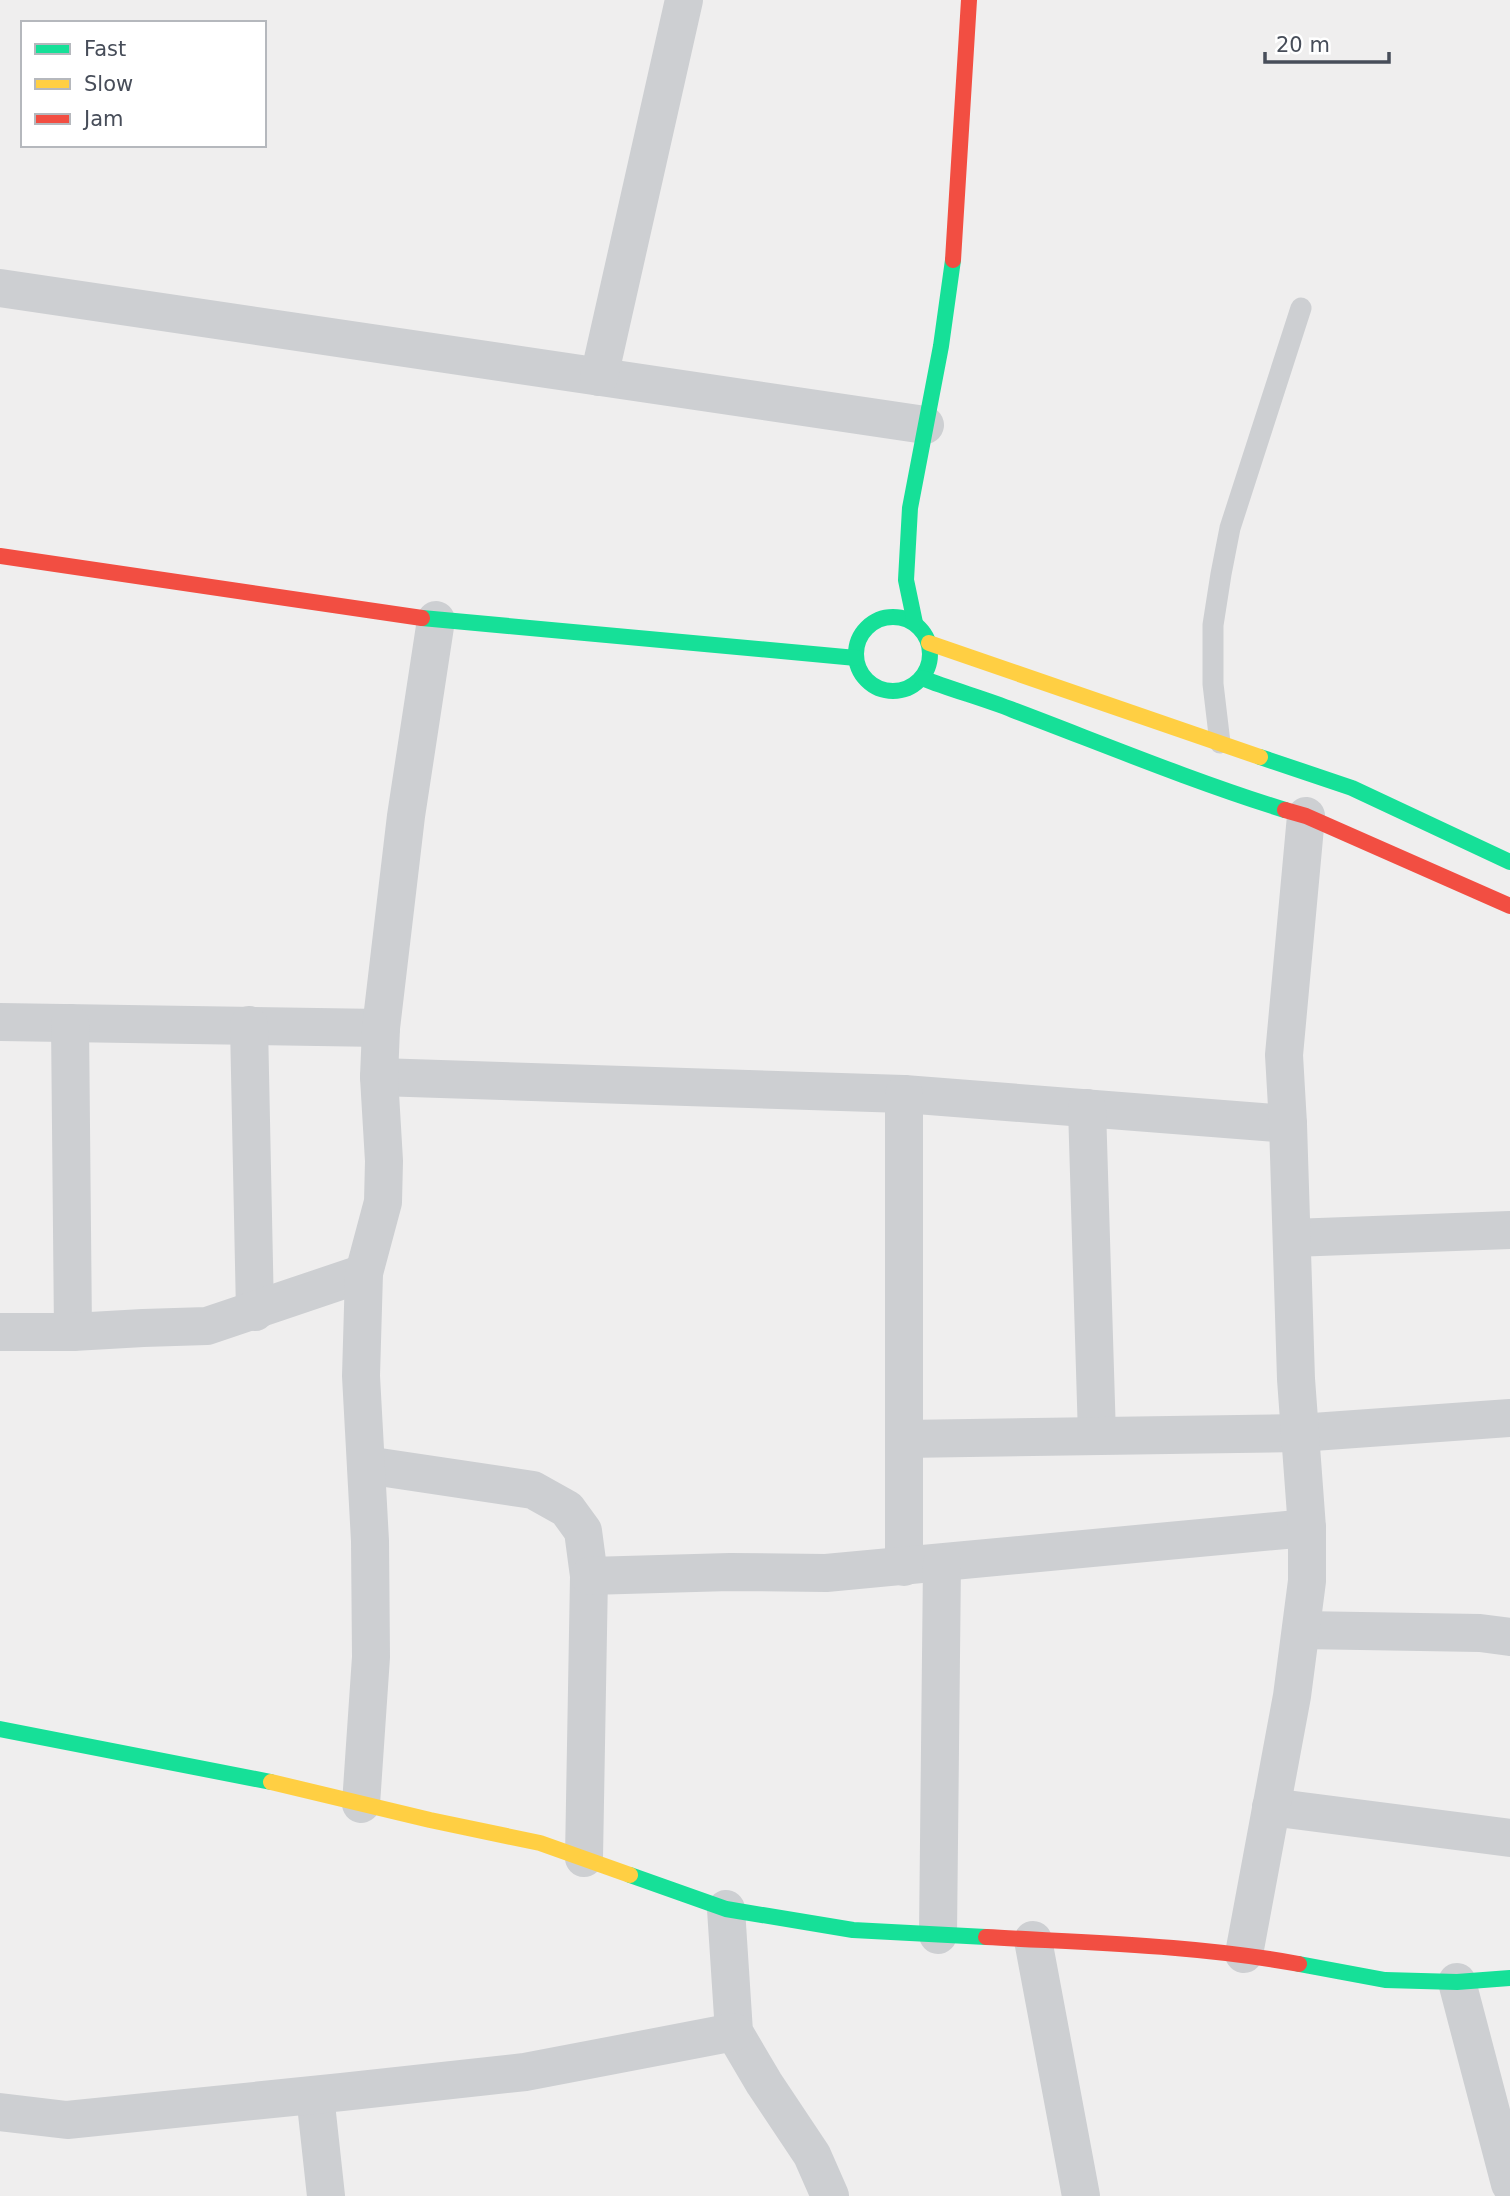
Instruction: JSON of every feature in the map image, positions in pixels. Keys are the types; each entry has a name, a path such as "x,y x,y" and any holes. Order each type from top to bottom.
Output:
{"street":[{"path":"599,377 684,0"},
{"path":"915,624 906,580 910,508 941,346 955,246 969,0"},
{"path":"0,288 925,425"},
{"path":"0,556 436,620 856,658"},
{"path":"904,618 915,624 924,632 929,643 929,668 913,687 901,691 876,688 859,670 856,646 861,635 869,625 880,619 904,618"},
{"path":"361,1804 371,1657 370,1541 361,1376 364,1273 383,1202 384,1161 379,1077 381,1028 406,816 436,620"},
{"path":"929,643 1352,788 1510,862"},
{"path":"922,678 1009,708 1227,792 1306,816 1510,906"},
{"path":"1244,1954 1292,1696 1307,1581 1307,1528 1299,1433 1284,1055 1306,816"},
{"path":"0,1022 381,1028"},
{"path":"71,1023 72,1332"},
{"path":"249,1025 255,1312"},
{"path":"379,1077 904,1094 1288,1124"},
{"path":"904,1094 904,1567"},
{"path":"1087,1108 1097,1436"},
{"path":"1292,1238 1510,1230"},
{"path":"0,1332 207,1326 364,1273"},
{"path":"904,1439 1299,1433 1510,1418"},
{"path":"366,1465 533,1490 567,1509 583,1531 589,1576 584,1858"},
{"path":"589,1576 730,1572 826,1573 1307,1528"},
{"path":"938,1935 942,1563"},
{"path":"1301,1630 1479,1633 1510,1637"},
{"path":"0,1729 239,1774 540,1843 726,1909 853,1930 1167,1947 1244,1954 1385,1980 1457,1982 1510,1978"},
{"path":"1271,1807 1510,1838"},
{"path":"726,1909 734,2032 812,2155 830,2196"},
{"path":"1033,1940 1081,2196"},
{"path":"1457,1982 1510,2183"},
{"path":"0,2112 67,2120 315,2095 525,2071 734,2032"},
{"path":"315,2095 326,2196"}],"lane":[{"path":"1220,743 1213,684 1213,625 1223,562 1230,528 1301,308"}],"traffic: fast":[{"path":"915,623 906,580 910,508 941,346 953,260"},
{"path":"893,617 914,623 924,633 930,654 924,675 914,685 893,691 872,685 862,675 856,654 862,633 872,623 893,617"},
{"path":"422,618 856,658"},
{"path":"922,678 1182,775 1285,810"},
{"path":"1260,757 1352,788 1510,862"},
{"path":"0,1729 271,1782"},
{"path":"630,1875 726,1909 853,1930 986,1937"},
{"path":"1299,1964 1385,1980 1457,1982 1510,1978"}],"traffic: slow":[{"path":"929,643 1260,757"},
{"path":"271,1782 540,1843 630,1875"}],"traffic: jam":[{"path":"953,260 969,0"},
{"path":"0,556 422,618"},
{"path":"1285,810 1306,816 1510,906"},
{"path":"986,1937 1182,1949 1299,1964"}]}
